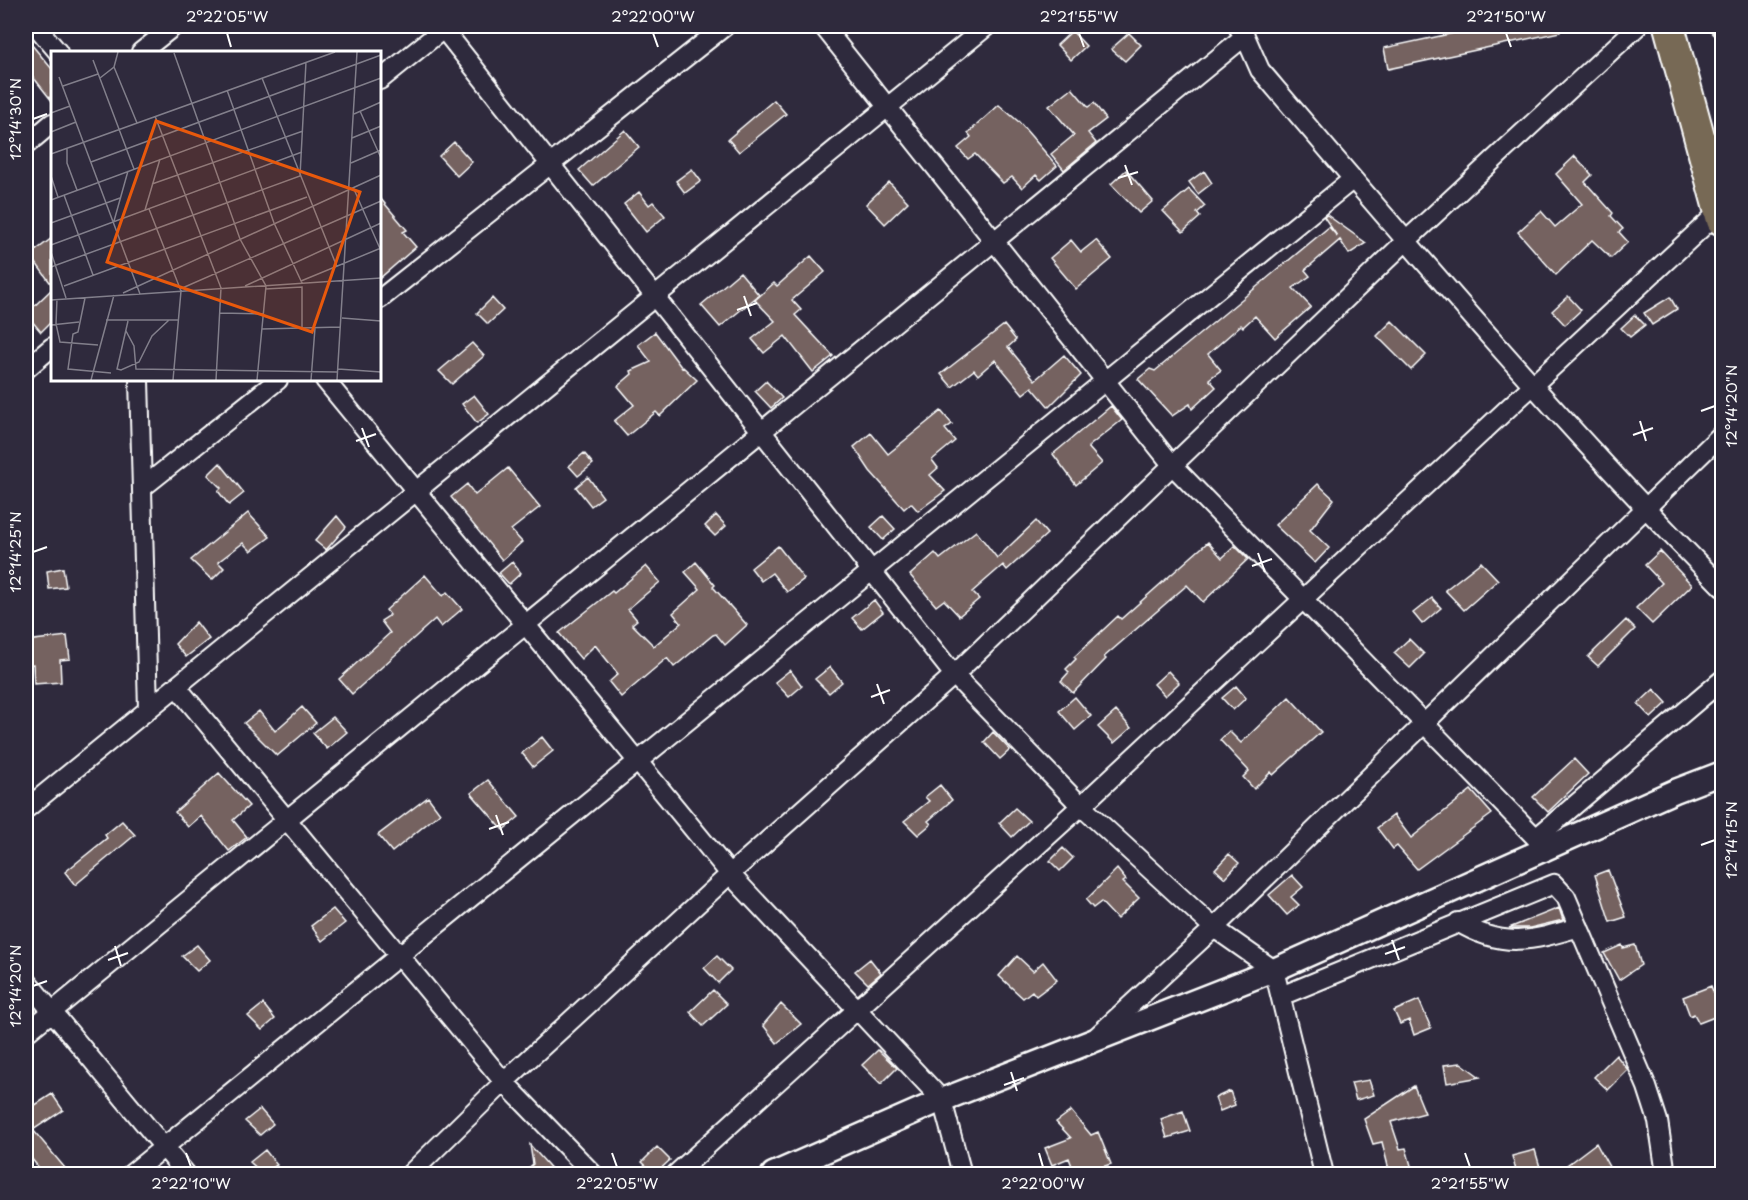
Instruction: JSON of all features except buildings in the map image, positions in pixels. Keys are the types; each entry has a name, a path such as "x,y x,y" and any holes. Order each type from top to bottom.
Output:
{"main road":[{"path":"1669,26 1722,213"}],"street":[{"path":"36,26 57,51"},
{"path":"142,51 174,26"},
{"path":"381,79 444,26 550,164 954,675 1081,806 1214,928 1274,970 1324,1174"},
{"path":"381,298 725,26"},
{"path":"823,26 1173,466 1424,722 1540,845"},
{"path":"26,809 987,26"},
{"path":"410,1174 504,1082 730,874 954,675 1406,241 1638,26"},
{"path":"26,1033 993,242 1241,29 1260,70 1406,241 1645,509 1722,587"},
{"path":"26,145 51,124"},
{"path":"131,1174 1353,179"},
{"path":"676,1174 859,1011 1304,599 1533,383 1722,213"},
{"path":"26,369 51,348"},
{"path":"139,381 148,709"},
{"path":"141,488 277,381"},
{"path":"327,381 730,874 942,1100 962,1174"},
{"path":"1091,1042 1214,928 1722,434"},
{"path":"1540,845 1722,680"},
{"path":"177,687 504,1082 593,1174"},
{"path":"773,1174 942,1100 1274,970 1378,922 1436,900 1540,845 1722,773"},
{"path":"1281,996 1554,884 1566,897 1647,1087 1659,1130 1666,1174"},
{"path":"1458,922 1478,934 1508,941 1540,938 1579,927"},
{"path":"26,980 186,1174"}]}
